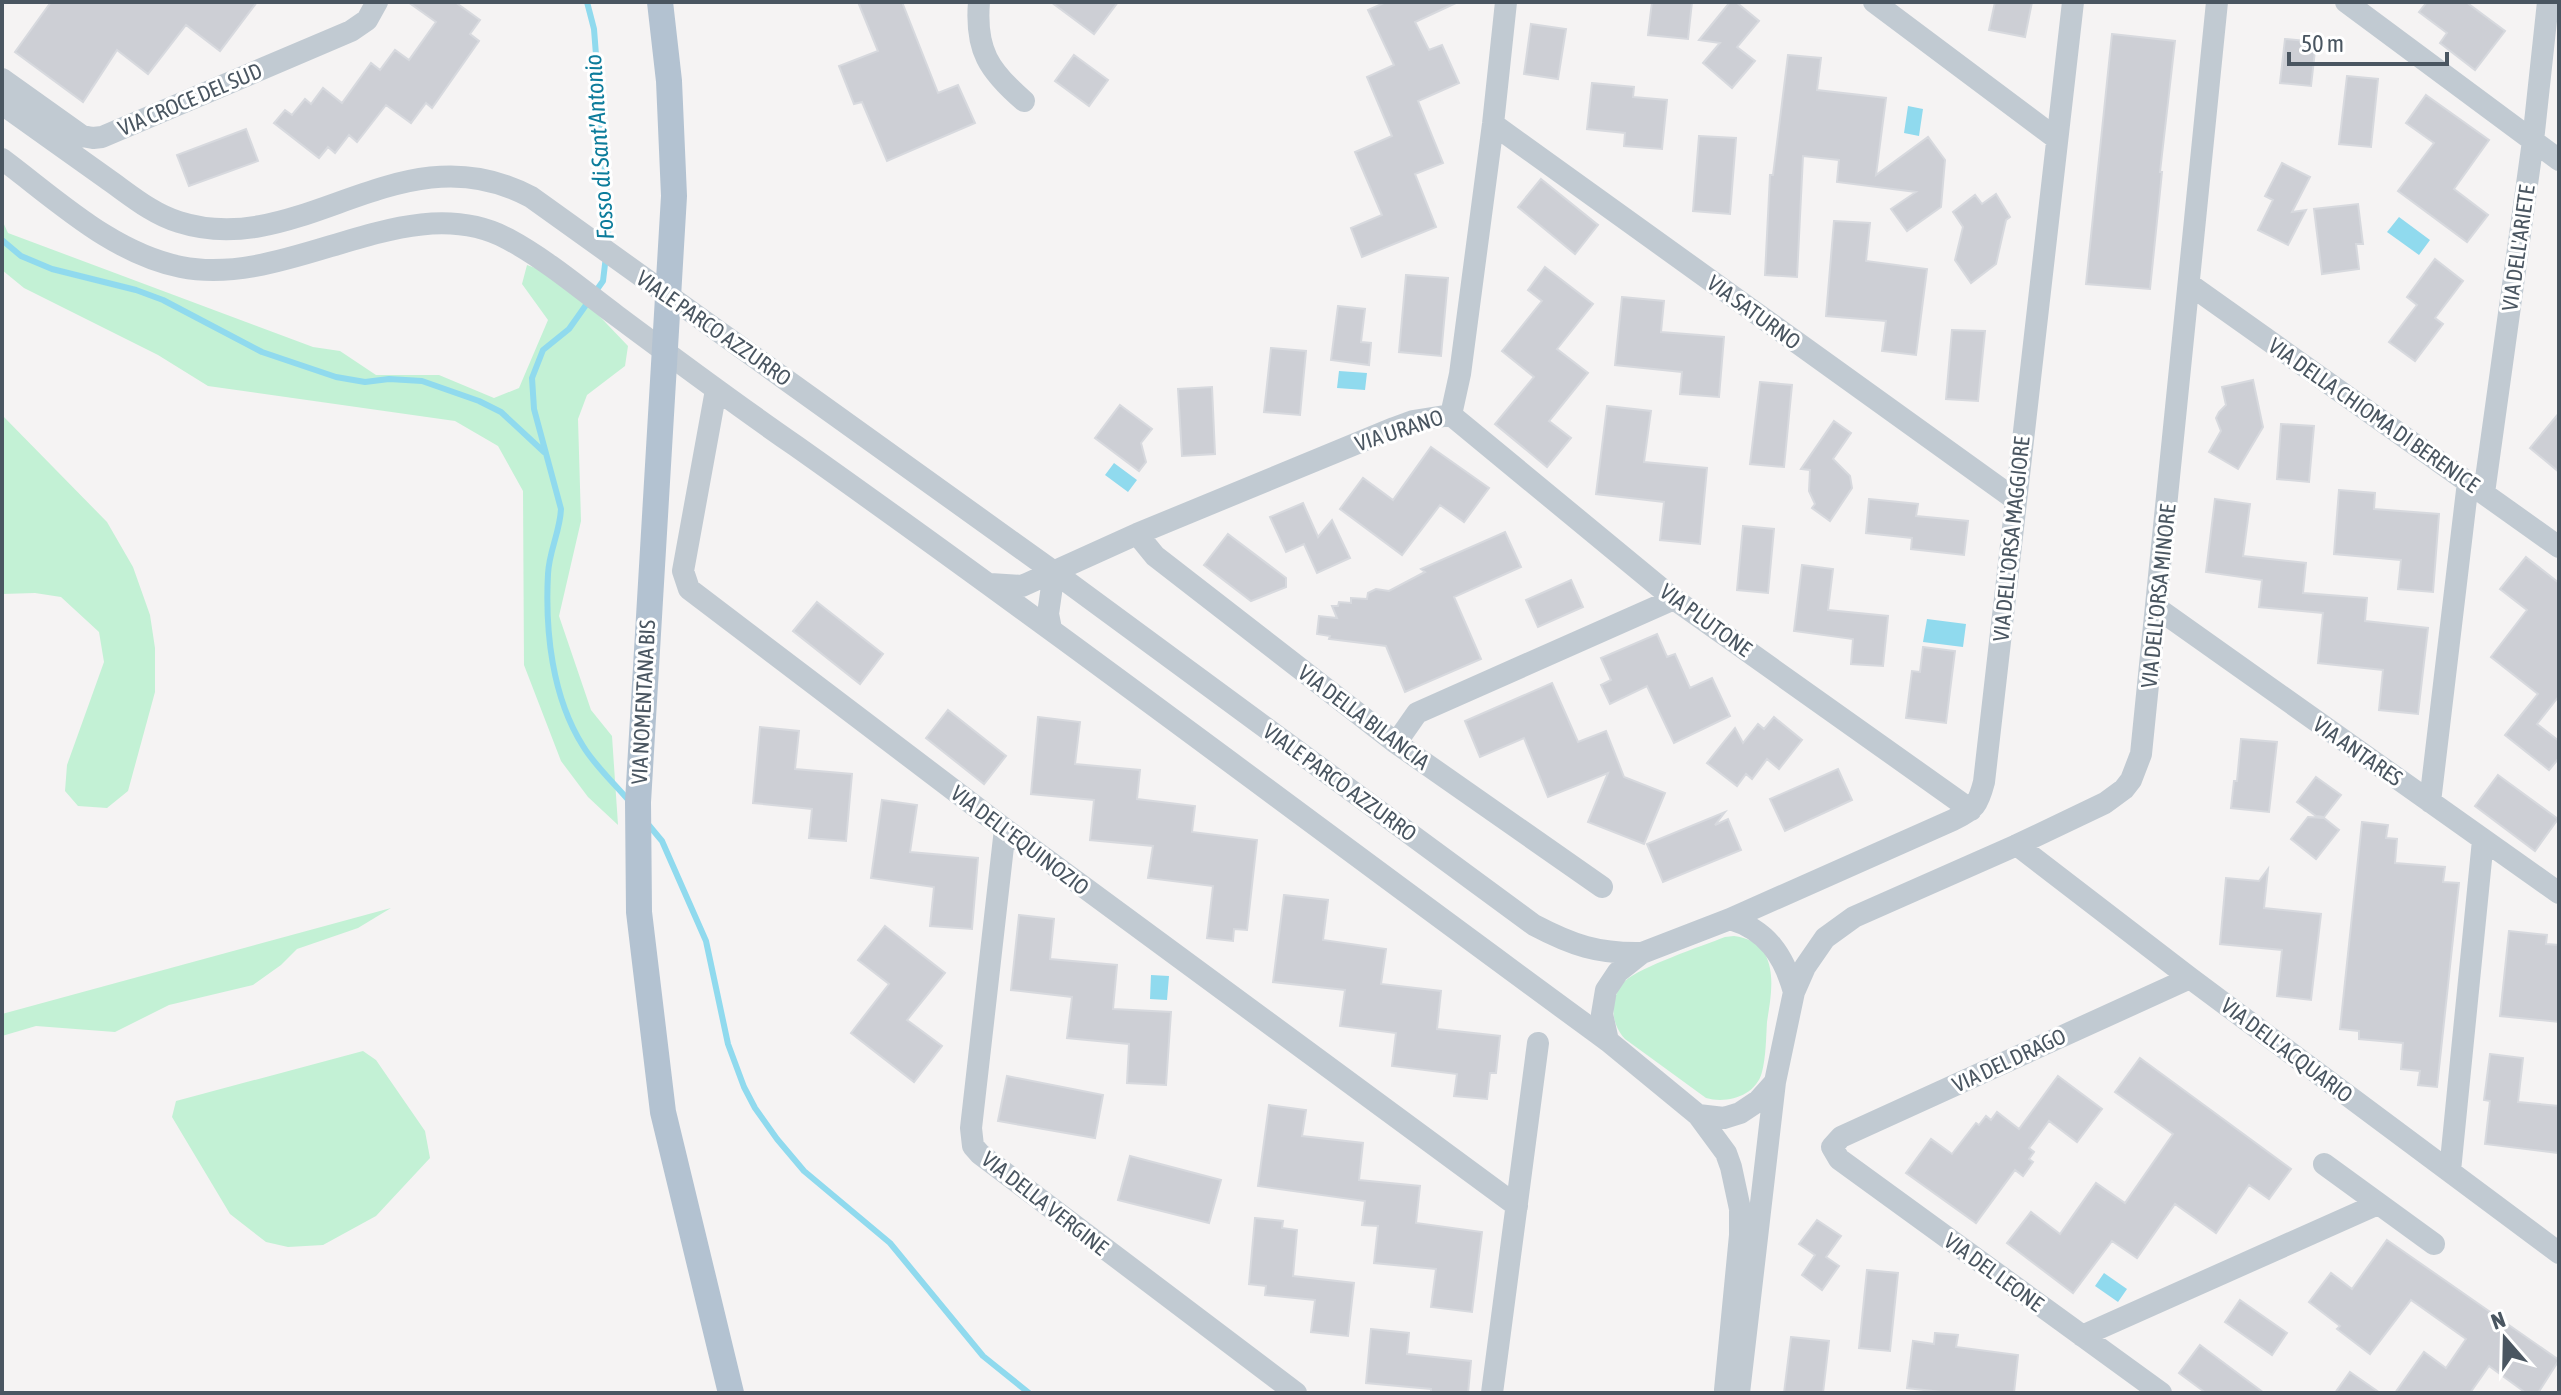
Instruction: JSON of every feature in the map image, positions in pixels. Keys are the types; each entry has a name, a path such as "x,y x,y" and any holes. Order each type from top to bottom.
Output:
{"main road":[{"name":"VIA NOMENTANA BIS","path":"660,2 669,81 674,196 638,802 639,912 663,1112 731,1393"}],"street":[{"name":"VIA CROCE DEL SUD","path":"2,79 73,130 88,138 98,138 351,31 367,20 377,2"},
{"path":"979,2 979,32 985,58 996,75 1024,101"},
{"name":"VIA URANO","path":"1054,572 1137,534 1394,428 1451,415 1460,374 1506,2"},
{"path":"1874,2 2057,139"},
{"name":"VIA DELL'ORSA MAGGIORE","path":"1971,810 1979,800 1984,782 2073,2"},
{"name":"VIA DELL'ORSA MINORE","path":"1794,992 1818,945 1846,922 2105,803 2124,789 2136,772 2141,754 2157,608 2217,2"},
{"path":"2346,2 2559,160"},
{"name":"VIA DELL'ARIETE","path":"2430,802 2476,488 2533,141 2548,2"},
{"name":"VIALE PARCO AZZURRO","path":"2,104 139,201 179,223 216,229 255,228 403,181 459,176 512,187 531,197 1054,572 1534,925 1585,948 1642,953"},
{"name":"VIA SATURNO","path":"1493,124 2016,500"},
{"name":"VIALE PARCO AZZURRO","path":"2,159 116,242 148,258 180,267 209,271 241,269 297,258 389,230 425,224 487,230 539,257 716,390 990,583 1608,1041 1698,1115 1726,1153 1740,1209 1724,1393"},
{"name":"VIA DELLA CHIOMA DI BERENICE","path":"2189,284 2559,547"},
{"name":"VIA DELL'EQUINOZIO","path":"716,390 684,566 687,586 695,595 1005,829 1517,1206"},
{"name":"VIA PLUTONE","path":"1451,415 1674,599 1971,810"},
{"name":"VIA DELLA BILANCIA","path":"1137,534 1155,556 1396,743 1602,887"},
{"path":"990,583 1022,586 1054,572"},
{"path":"1051,629 1048,614 1054,572"},
{"path":"1396,743 1417,713 1674,599"},
{"name":"VIA ANTARES","path":"2157,608 2559,893"},
{"path":"1730,919 1971,810"},
{"name":"VIA DELLA VERGINE","path":"1005,829 971,1128 973,1146 1296,1393"},
{"path":"2450,1171 2483,840"},
{"name":"VIA DELL'ACQUARIO","path":"2017,845 2559,1253"},
{"path":"1730,919 1753,927 1769,941 1784,962 1794,992 1775,1082 1739,1393"},
{"name":"VIALE PARCO AZZURRO","path":"1608,1041 1602,1014 1606,990 1618,972 1642,953 1730,919"},
{"name":"VIA DEL DRAGO","path":"1832,1147 1841,1137 2190,978"},
{"path":"1492,1393 1538,1043"},
{"path":"1698,1115 1724,1118 1740,1113 1758,1101 1775,1082"},
{"name":"VIA DEL LEONE","path":"1832,1147 1839,1159 2161,1393"},
{"path":"2324,1164 2434,1244"},
{"path":"2082,1336 2378,1204"}],"green space":[{"path":"2,220 8,233 313,347 340,351 376,375 439,375 494,398 519,388 548,320 522,284 527,265 563,278 628,346 625,366 587,395 578,419 581,521 559,616 591,710 612,736 618,825 588,797 561,761 524,665 523,491 498,446 455,421 208,386 158,355 24,288 2,270"},
{"path":"2,415 107,522 133,567 150,615 155,648 155,692 128,791 107,808 78,806 65,791 67,765 104,662 99,632 61,597 35,593 2,594"},
{"path":"391,908 358,928 297,949 253,985 169,1005 115,1032 36,1026 2,1036 2,1014"},
{"path":"1734,936 1756,944 1768,962 1771,988 1764,1060 1754,1087 1731,1099 1714,1100 1706,1098 1625,1039 1616,1026 1613,1010 1620,988 1633,975 1687,951"},
{"path":"363,1051 376,1060 425,1131 430,1158 376,1216 323,1245 288,1247 266,1242 230,1214 172,1117 176,1101"}],"water":[{"path":"1908,106 1923,109 1919,136 1904,133"},
{"path":"2399,217 2430,240 2419,255 2387,232"},
{"path":"1339,371 1367,373 1365,390 1337,388"},
{"path":"1114,463 1137,480 1128,492 1105,475"},
{"path":"1927,619 1966,624 1963,647 1923,642"},
{"path":"1151,975 1169,976 1167,1000 1150,999"},
{"path":"2104,1273 2127,1289 2118,1302 2095,1286"}],"building":[{"path":"51,2 257,2 220,51 186,25 148,74 117,50 83,102 15,52"},
{"path":"408,2 455,2 480,20 470,34 479,41 432,108 426,103 411,123 386,105 357,142 349,135 335,153 328,147 319,158 274,123 285,110 292,115 305,99 311,104 323,88 342,103 371,63 380,70 395,50 409,60 436,22"},
{"path":"858,2 902,2 938,93 958,85 975,123 887,161 862,102 854,104 839,66 878,51"},
{"path":"1051,2 1118,2 1094,34"},
{"path":"1386,2 1458,2 1415,22 1429,50 1442,45 1459,83 1418,101 1443,163 1415,174 1436,227 1362,257 1351,228 1382,215 1355,152 1392,136 1367,77 1394,65 1368,10"},
{"path":"1652,2 1692,2 1688,39 1648,35"},
{"path":"1730,2 1736,2 1759,21 1737,47 1755,61 1732,88 1703,63 1720,43 1699,40"},
{"path":"1995,2 2032,2 2025,37 1989,30"},
{"path":"2427,2 2466,2 2505,31 2475,70 2440,43 2447,33 2419,12"},
{"path":"1531,24 1566,29 1558,79 1524,74"},
{"path":"2112,34 2175,41 2150,289 2086,284"},
{"path":"2285,39 2316,42 2311,86 2280,83"},
{"path":"1074,55 1108,80 1089,106 1055,81"},
{"path":"1788,55 1821,58 1817,90 1886,98 1876,175 1928,137 1945,160 1941,207 1907,231 1891,209 1916,192 1837,182 1839,160 1803,156 1797,277 1765,275 1770,175 1773,175"},
{"path":"2347,76 2378,79 2371,147 2339,144"},
{"path":"1592,83 1634,87 1633,97 1667,100 1662,149 1624,146 1625,133 1587,129"},
{"path":"2426,95 2489,140 2454,189 2488,215 2467,242 2398,191 2434,143 2406,123"},
{"path":"246,129 258,161 189,186 177,155"},
{"path":"1699,136 1736,138 1730,214 1693,211"},
{"path":"2282,163 2310,177 2292,212 2306,210 2288,245 2258,230 2273,200 2265,196"},
{"path":"1541,179 1598,225 1575,254 1518,207"},
{"path":"1996,194 2010,217 2006,220 1996,264 1971,283 1955,260 1963,227 1953,212 1975,195 1982,204"},
{"path":"2358,204 2363,244 2356,244 2359,269 2322,274 2314,209"},
{"path":"1834,221 1870,223 1866,261 1927,269 1916,355 1882,351 1886,321 1826,316"},
{"path":"2435,259 2463,281 2435,318 2443,324 2415,361 2389,342 2417,305 2407,297"},
{"path":"1545,267 1593,304 1557,349 1588,373 1549,421 1571,438 1547,467 1495,424 1534,377 1502,351 1542,301 1528,290"},
{"path":"1406,275 1448,278 1441,356 1399,352"},
{"path":"1622,297 1664,301 1661,332 1724,337 1719,397 1680,394 1682,372 1615,365"},
{"path":"1338,306 1365,309 1361,342 1371,343 1369,365 1331,360"},
{"path":"1952,330 1985,331 1978,401 1946,399"},
{"path":"1271,348 1306,351 1300,415 1264,412"},
{"path":"2253,380 2263,427 2238,469 2209,452 2221,431 2216,418 2226,405 2222,387"},
{"path":"1760,382 1792,385 1784,467 1750,464"},
{"path":"1212,387 1215,454 1182,456 1178,389"},
{"path":"1120,405 1152,429 1141,443 1146,462 1139,471 1095,438"},
{"path":"1607,406 1651,411 1644,462 1707,468 1700,544 1660,540 1664,502 1596,494"},
{"path":"2559,413 2559,472 2530,448"},
{"path":"1834,421 1851,433 1833,459 1850,476 1852,488 1830,521 1812,508 1815,504 1809,491 1810,470 1801,469"},
{"path":"2281,424 2314,426 2309,482 2277,479"},
{"path":"1431,447 1489,488 1464,522 1440,505 1402,555 1340,509 1363,478 1393,500"},
{"path":"2339,490 2375,493 2374,509 2439,514 2433,592 2398,589 2401,560 2334,554"},
{"path":"1869,499 1918,504 1916,516 1968,521 1964,555 1911,549 1912,538 1866,533"},
{"path":"2215,499 2250,504 2243,556 2306,563 2303,593 2367,598 2365,621 2428,628 2418,714 2379,710 2383,670 2318,663 2323,613 2259,607 2262,580 2206,572"},
{"path":"1303,503 1318,537 1332,520 1350,558 1317,573 1304,544 1286,552 1270,517"},
{"path":"1743,526 1774,529 1768,593 1737,590"},
{"path":"1505,532 1521,567 1454,597 1481,659 1405,692 1386,646 1329,639 1330,636 1317,634 1319,616 1337,618 1332,606 1338,606 1339,602 1351,603 1351,598 1367,599 1368,593 1376,589 1389,591 1425,572 1421,569"},
{"path":"1228,534 1286,578 1286,587 1251,601 1204,565"},
{"path":"2526,557 2559,583 2559,696 2537,724 2559,741 2559,758 2549,770 2505,735 2538,694 2491,657 2527,610 2500,589"},
{"path":"1802,565 1833,569 1828,610 1888,616 1883,666 1851,664 1853,639 1794,631"},
{"path":"1571,580 1583,607 1538,627 1526,600"},
{"path":"817,602 883,654 860,684 793,631"},
{"path":"1657,634 1667,657 1675,654 1690,688 1712,678 1730,716 1674,743 1647,686 1610,704 1601,685 1611,680 1601,658"},
{"path":"1923,647 1955,651 1946,723 1906,718 1912,671 1920,672"},
{"path":"1552,683 1578,742 1606,731 1624,777 1665,793 1644,844 1588,822 1608,773 1548,797 1524,738 1480,757 1465,721"},
{"path":"948,710 1006,756 984,784 926,738"},
{"path":"1038,717 1080,722 1075,764 1140,770 1137,799 1195,806 1192,832 1257,840 1247,930 1234,929 1233,941 1207,938 1213,886 1148,878 1153,846 1090,840 1094,800 1031,794"},
{"path":"1774,717 1802,740 1779,769 1767,759 1752,779 1746,774 1737,786 1707,763 1735,728 1743,743 1758,724 1764,729"},
{"path":"760,727 799,731 795,769 852,774 846,841 809,838 812,809 753,803"},
{"path":"2241,739 2277,742 2269,812 2231,808"},
{"path":"1838,769 1852,800 1785,831 1770,799"},
{"path":"2498,775 2558,819 2535,851 2475,806"},
{"path":"2316,777 2341,795 2324,817 2316,816 2297,802"},
{"path":"882,800 917,805 910,852 978,858 972,929 930,926 934,887 871,878"},
{"path":"1725,812 1715,825 1728,819 1741,850 1663,882 1647,844"},
{"path":"2308,817 2324,818 2339,830 2316,859 2291,839"},
{"path":"2362,822 2388,825 2386,838 2397,839 2395,863 2445,867 2443,882 2459,883 2437,1087 2418,1085 2420,1071 2401,1069 2403,1043 2359,1039 2359,1031 2340,1029"},
{"path":"2268,869 2264,908 2321,914 2311,1000 2277,996 2282,950 2220,944 2226,878 2259,881"},
{"path":"1284,895 1328,900 1323,940 1386,949 1381,984 1441,991 1437,1029 1500,1036 1496,1073 1490,1073 1487,1099 1454,1096 1457,1074 1392,1066 1396,1033 1340,1026 1345,990 1273,982"},
{"path":"1019,915 1054,919 1050,959 1117,965 1113,1009 1171,1012 1166,1085 1127,1083 1129,1044 1067,1038 1072,997 1011,990"},
{"path":"885,926 945,973 907,1020 942,1046 914,1082 851,1033 889,984 858,960"},
{"path":"2509,931 2547,935 2546,944 2559,945 2559,1022 2500,1016"},
{"path":"2490,1054 2523,1058 2518,1102 2559,1106 2559,1153 2485,1144 2490,1101 2484,1100"},
{"path":"2140,1058 2291,1169 2269,1199 2249,1185 2216,1233 2175,1204 2137,1258 2112,1241 2073,1293 2007,1243 2031,1212 2060,1234 2096,1183 2125,1203 2173,1134 2115,1092"},
{"path":"1007,1076 1103,1095 1095,1138 998,1121"},
{"path":"2058,1076 2102,1109 2077,1142 2049,1121 2029,1148 2034,1152 2029,1159 2033,1162 2023,1176 2015,1170 1976,1223 1906,1173 1931,1139 1952,1154 1976,1123 1979,1125 1986,1116 1991,1120 1997,1112 2019,1129"},
{"path":"1269,1105 1306,1110 1302,1136 1363,1143 1359,1180 1420,1186 1416,1223 1482,1232 1472,1312 1431,1307 1436,1269 1374,1263 1378,1226 1362,1225 1365,1201 1258,1186"},
{"path":"1130,1156 1221,1180 1209,1223 1118,1200"},
{"path":"1255,1218 1283,1221 1282,1228 1297,1230 1293,1276 1354,1283 1348,1336 1311,1332 1315,1300 1265,1295 1266,1286 1249,1284"},
{"path":"1817,1220 1841,1236 1826,1257 1839,1266 1822,1290 1802,1275 1815,1255 1799,1244"},
{"path":"2387,1240 2559,1360 2538,1393 2526,1393 2489,1366 2470,1393 2395,1393 2424,1352 2446,1368 2466,1339 2411,1300 2370,1354 2309,1302 2331,1273 2352,1289"},
{"path":"1867,1270 1898,1273 1890,1351 1859,1348"},
{"path":"2240,1300 2287,1333 2272,1355 2225,1322"},
{"path":"1371,1329 1409,1333 1407,1354 1471,1361 1468,1393 1431,1393 1431,1389 1366,1383"},
{"path":"1935,1333 1958,1335 1956,1347 2018,1355 2014,1393 1950,1393 1907,1388 1913,1341 1934,1344"},
{"path":"1791,1337 1829,1341 1823,1393 1784,1393"},
{"path":"2200,1345 2264,1393 2206,1393 2179,1373"},
{"path":"2350,1372 2380,1393 2335,1393"}],"waterway":[{"name":"Fosso di Sant'Antonio","path":"587,2 594,29 609,224 607,245"},
{"path":"2,240 21,256 52,269 163,300 262,352 336,377 365,382 389,379 422,381 479,401 501,412 544,452"},
{"name":"Fosso di Sant'Antonio","path":"606,256 603,281 569,329 543,350 532,378 534,409 561,509 549,566 547,596 550,641 558,685 572,727 583,746 630,802"},
{"name":"Fosso di Sant'Antonio","path":"647,823 662,841 706,941 728,1044 755,1108 804,1171 890,1243 983,1356 1029,1393"}]}
